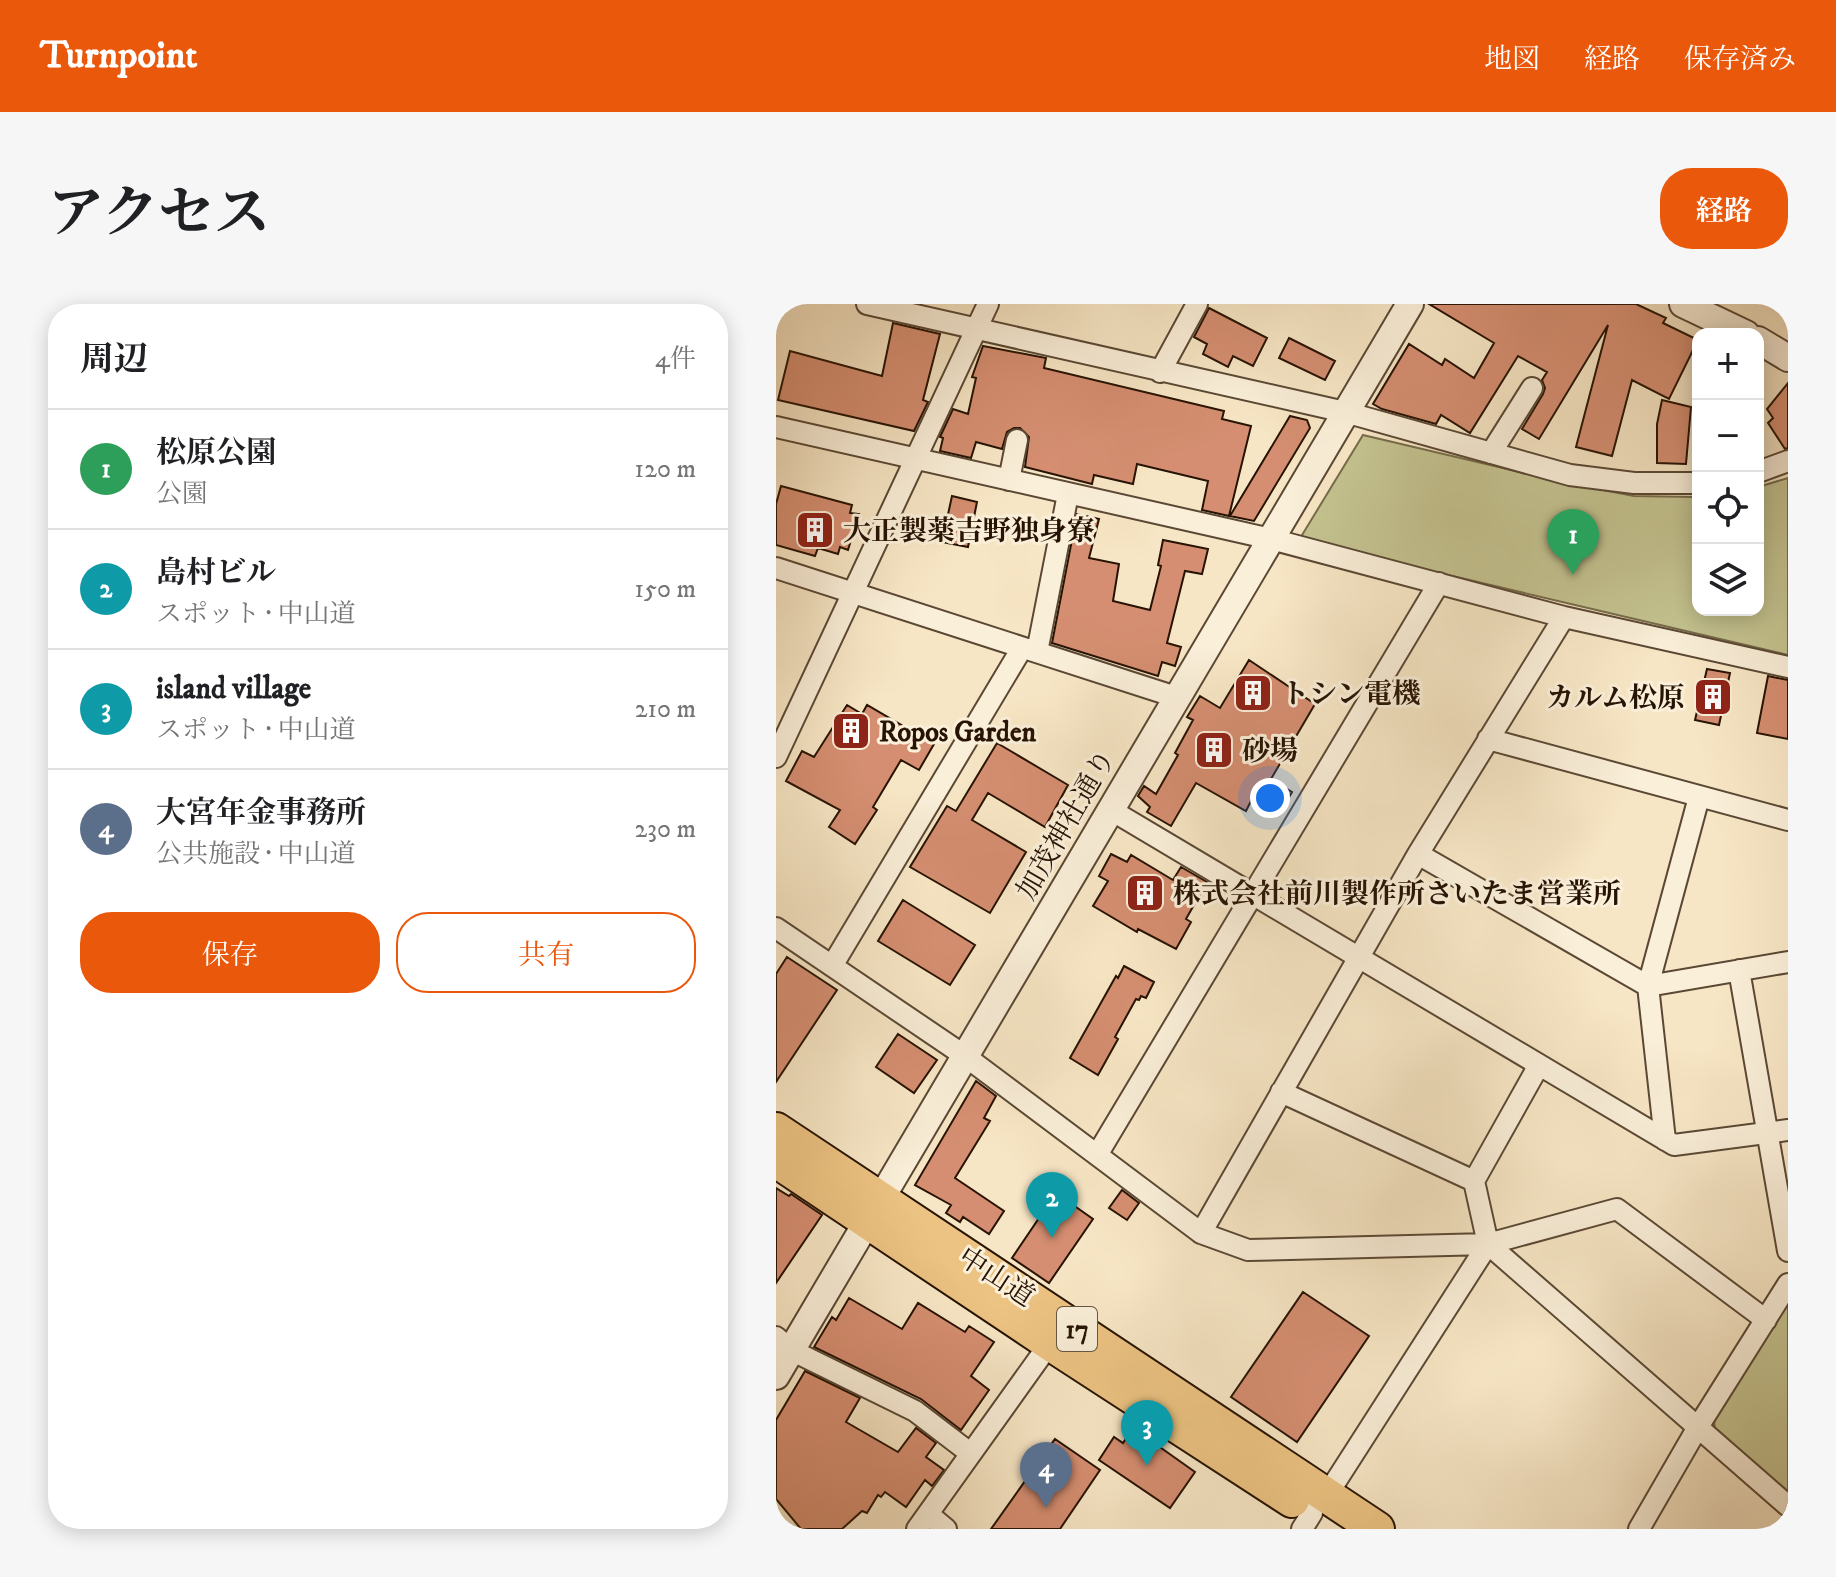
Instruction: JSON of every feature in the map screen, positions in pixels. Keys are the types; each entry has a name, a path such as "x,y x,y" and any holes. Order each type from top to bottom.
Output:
{"highway":[{"name":"中山道","path":"776,1130 874,1211 1050,1343 1319,1516 1377,1529"},
{"name":"中山道","path":"776,1160 874,1211 1319,1516"}],"street":[{"path":"867,304 1345,412 1570,475 1634,483 1692,483"},
{"path":"776,757 988,304"},
{"path":"1160,372 1197,304"},
{"name":"加茂神社通り","path":"776,1376 784,1344 874,1211 1410,304"},
{"path":"1697,307 1735,328"},
{"path":"1764,344 1788,358"},
{"path":"1491,453 1532,388"},
{"path":"776,427 1271,539 1564,617 1788,667"},
{"path":"1009,480 1017,440"},
{"path":"1764,470 1788,461"},
{"path":"832,966 1029,650 1068,494"},
{"path":"776,568 1176,697"},
{"path":"1097,1155 1439,583"},
{"path":"1201,1233 1418,854 1564,617"},
{"path":"1488,739 1788,820"},
{"path":"1665,1140 1648,986 1699,797"},
{"path":"1111,810 1674,1145 1778,1132"},
{"path":"1418,854 1648,986 1788,962"},
{"path":"776,928 965,1056 1201,1233 1248,1250 1488,1244 1617,1209 1766,1320"},
{"path":"1739,970 1778,1132 1788,1251"},
{"path":"1539,1065 1474,1181 1488,1244 1788,1506"},
{"path":"1281,1092 1474,1181"},
{"path":"1319,1516 1488,1244"},
{"path":"1639,1529 1698,1427 1788,1284"},
{"path":"946,1529 922,1522 1050,1343"},
{"path":"784,1344 915,1411 970,1453"}],"shaded area":[{"path":"1363,435 1634,496 1692,497 1692,616 1764,616 1764,485 1788,478 1788,655 1299,540"},
{"path":"1788,1298 1788,1495 1715,1430 1714,1420"}],"building":[{"path":"1429,304 1636,304 1666,318 1663,323 1692,337 1692,352 1669,399 1632,380 1612,456 1576,447 1608,325 1539,439 1522,429 1543,394 1545,388 1542,380 1547,372 1518,356 1470,433 1441,415 1436,424 1373,404 1409,344 1442,365 1445,359 1474,378 1494,343"},
{"path":"1209,308 1267,338 1253,366 1233,356 1228,367 1203,354 1207,344 1194,337"},
{"path":"893,323 940,334 923,400 928,402 914,431 778,400 790,351 882,376"},
{"path":"1289,338 1335,361 1325,380 1279,358"},
{"path":"983,346 1046,358 1044,368 1224,411 1222,419 1251,426 1229,516 1202,510 1208,481 1137,464 1133,484 1094,475 1092,484 1025,467 1029,437 1020,428 1007,432 1002,449 976,442 971,458 940,451 943,438 940,437 953,409 968,414 976,378 972,377"},
{"path":"1788,383 1788,448 1785,449 1768,423 1773,418 1767,409"},
{"path":"1662,400 1691,407 1686,464 1657,463 1657,424"},
{"path":"1290,416 1307,420 1310,428 1254,521 1230,516"},
{"name":"大正製薬吉野独身寮","path":"781,486 852,505 850,513 859,514 848,550 840,547 838,554 818,548 815,556 776,545 776,504"},
{"path":"952,496 977,502 968,547 942,542"},
{"path":"1077,514 1099,519 1089,558 1119,564 1113,601 1150,610 1161,566 1158,565 1163,540 1208,549 1202,574 1185,571 1167,643 1181,647 1175,666 1162,662 1158,676 1052,643"},
{"path":"1249,660 1315,704 1271,779 1292,792 1282,809 1273,803 1268,811 1251,801 1246,811 1196,783 1171,826 1147,812 1150,807 1138,796 1144,786 1156,794 1178,755 1175,753 1193,720 1187,717 1200,696 1220,708"},
{"name":"カルム松原","path":"1707,669 1730,673 1719,725 1695,720"},
{"path":"1768,676 1788,680 1788,739 1757,733"},
{"path":"847,705 862,714 867,705 934,744 919,770 901,760 873,807 877,810 855,844 829,827 840,810 786,781 802,751 814,757"},
{"path":"997,743 1068,785 1045,827 988,793 972,820 1026,852 990,913 910,867 947,806 956,811"},
{"path":"1111,854 1127,862 1131,855 1173,880 1181,867 1207,882 1186,919 1191,922 1176,949 1138,929 1137,932 1093,906 1108,881 1099,876"},
{"path":"903,900 975,945 950,985 878,941"},
{"path":"787,957 837,990 776,1082 776,974"},
{"path":"1124,966 1154,982 1146,998 1141,996 1139,1000 1136,999 1098,1075 1070,1058"},
{"path":"898,1034 937,1060 914,1093 876,1067"},
{"path":"976,1081 996,1096 984,1118 990,1121 955,1178 1004,1211 989,1234 963,1217 960,1222 946,1213 951,1205 915,1185"},
{"path":"776,1188 789,1196 791,1194 822,1215 776,1283"},
{"path":"1122,1190 1139,1203 1127,1220 1109,1208"},
{"path":"1056,1193 1093,1219 1049,1283 1012,1258"},
{"path":"1303,1292 1369,1336 1297,1442 1231,1397"},
{"path":"849,1298 902,1329 918,1303 965,1332 969,1326 994,1342 971,1376 989,1390 961,1430 921,1399 814,1347 832,1317 836,1320"},
{"path":"805,1371 860,1398 846,1422 898,1452 916,1428 936,1443 926,1457 944,1470 932,1486 925,1480 906,1507 885,1492 881,1497 878,1495 867,1513 862,1511 842,1529 801,1529 776,1499 776,1420"},
{"path":"1133,1428 1195,1472 1170,1508 1099,1460 1114,1437 1123,1443"},
{"path":"1055,1439 1100,1470 1060,1529 991,1529"}],"place":[{"name":"大正製薬吉野独身寮","path":"815,530"},
{"name":"松原公園","path":"1573,575"},
{"name":"トシン電機","path":"1253,693"},
{"name":"カルム松原","path":"1713,697"},
{"name":"Ropos Garden","path":"851,731"},
{"name":"砂場","path":"1214,750"},
{"name":"株式会社前川製作所さいたま営業所","path":"1145,893"},
{"name":"島村ビル","path":"1052,1238"},
{"name":"island village","path":"1147,1466"},
{"name":"大宮年金事務所","path":"1046,1508"}]}
